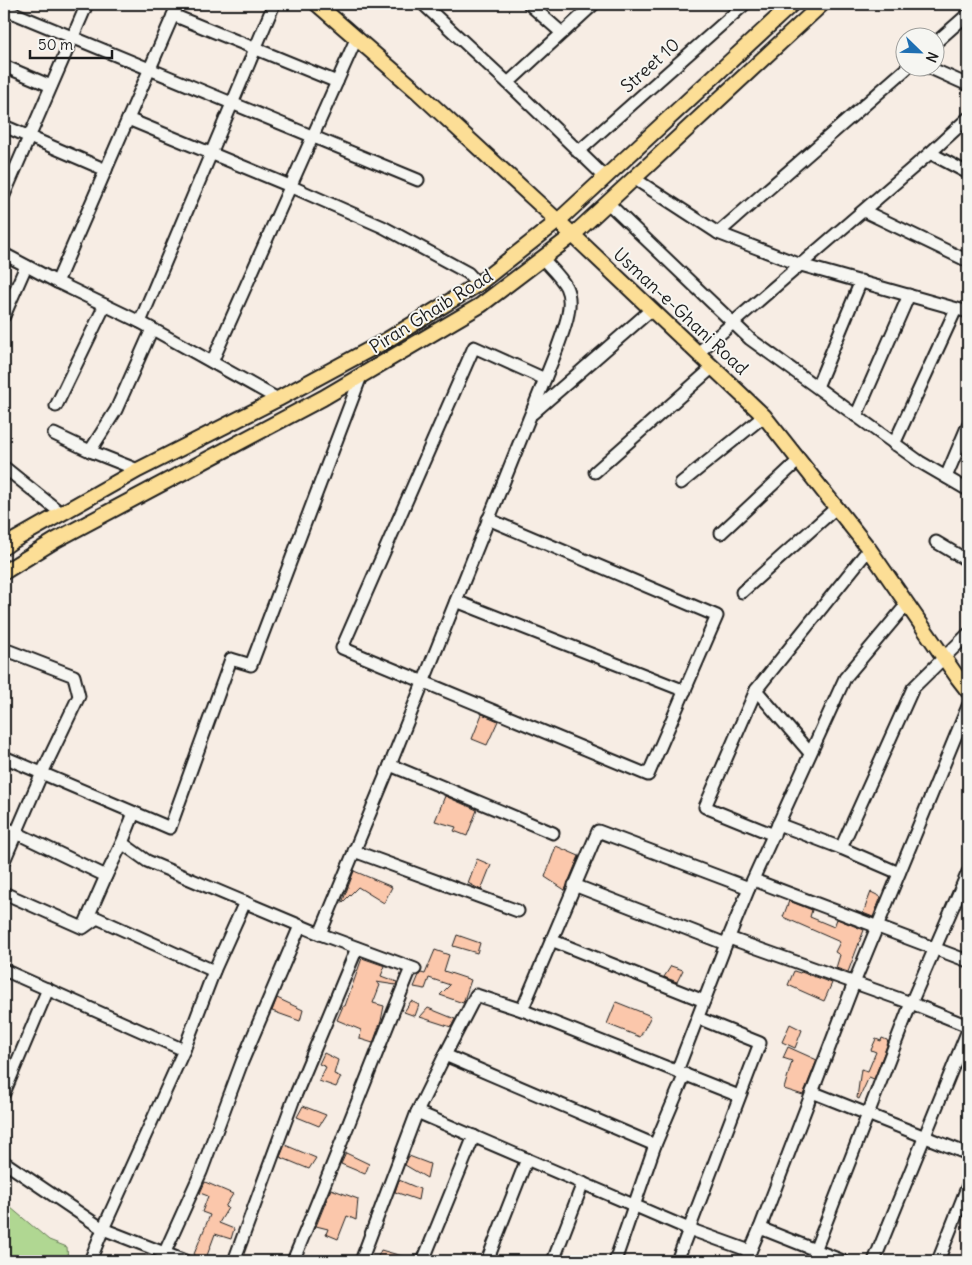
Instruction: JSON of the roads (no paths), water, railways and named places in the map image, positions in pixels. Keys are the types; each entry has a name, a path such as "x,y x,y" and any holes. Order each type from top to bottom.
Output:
{"main road":[{"name":"Usman-e-Ghani Road","path":"317,4 357,37 558,221 764,416 869,549 968,691"},
{"name":"Piran Ghaib Road","path":"4,547 138,470 278,399 387,340 478,284 558,221 792,4"},
{"name":"Piran Ghaib Road","path":"4,572 56,540 361,376 481,305 573,235 822,4"}],"street":[{"path":"4,195 87,4"},
{"path":"140,322 274,4"},
{"path":"423,4 605,177"},
{"path":"529,4 562,33"},
{"path":"508,83 594,4"},
{"name":"Street 10","path":"578,152 745,4"},
{"path":"4,9 418,180"},
{"path":"56,282 175,9 255,48 336,82"},
{"path":"944,35 968,14"},
{"path":"212,362 357,37"},
{"path":"4,66 51,86"},
{"path":"944,74 968,85"},
{"path":"718,233 896,78"},
{"path":"698,353 864,211 968,118"},
{"path":"128,119 290,186 383,228 468,273 478,284"},
{"path":"4,126 106,170"},
{"path":"930,153 968,173"},
{"path":"635,179 718,233 801,265 968,312"},
{"path":"608,203 750,339 894,444 920,462 968,490"},
{"path":"864,211 968,261"},
{"path":"4,254 56,282 140,322 278,399"},
{"path":"320,934 557,349 567,316 569,297 566,287 543,259"},
{"path":"4,316 26,266"},
{"path":"817,387 861,282"},
{"path":"856,416 909,295"},
{"path":"56,406 105,306"},
{"path":"530,415 652,309"},
{"path":"894,444 956,309"},
{"path":"90,452 116,410 152,329"},
{"path":"488,519 717,616 648,775 342,648 474,347 545,379"},
{"path":"595,472 713,367"},
{"path":"4,757 170,828 231,659 251,665 361,376"},
{"path":"681,483 764,416"},
{"path":"946,477 968,425"},
{"path":"54,434 90,452 138,470"},
{"path":"721,533 799,460"},
{"path":"4,468 60,514"},
{"path":"742,592 837,507"},
{"path":"936,542 968,561"},
{"path":"869,549 756,690 705,807 841,848 899,873"},
{"path":"456,601 685,691"},
{"path":"614,1261 681,1073 704,1001 727,941 776,829 845,678 907,604"},
{"path":"841,848 913,688 968,634"},
{"path":"4,648 74,676 79,696 42,773 4,861"},
{"path":"756,690 810,753"},
{"path":"417,1112 748,1256 854,982 968,706"},
{"path":"390,765 554,833"},
{"path":"83,928 122,844 134,812"},
{"path":"4,827 106,876"},
{"path":"522,1010 598,831 877,926 968,962"},
{"path":"122,844 147,861 300,926 413,968 370,1068 293,1261"},
{"path":"354,851 518,911"},
{"path":"811,1261 911,1003 968,872"},
{"path":"574,885 727,941 854,982 968,1026"},
{"path":"4,893 83,928"},
{"path":"90,1261 184,1050 214,971 245,902"},
{"path":"83,928 96,918 214,971"},
{"path":"164,1254 201,1172 242,1062 300,926"},
{"path":"551,940 704,1001"},
{"path":"234,1261 293,1101 357,948"},
{"path":"4,970 184,1050"},
{"path":"4,1093 48,990"},
{"path":"363,1261 417,1112 444,1055 476,995 522,1010 739,1096"},
{"path":"677,1261 760,1043 698,1018"},
{"path":"874,1261 968,1030"},
{"path":"444,1055 655,1145"},
{"path":"812,1092 968,1154"},
{"path":"423,1261 474,1136"},
{"path":"487,1261 527,1159"},
{"path":"4,1162 103,1229 184,1261"},
{"path":"553,1261 583,1183"},
{"path":"938,1261 968,1185"},
{"path":"760,1228 843,1261"}]}
